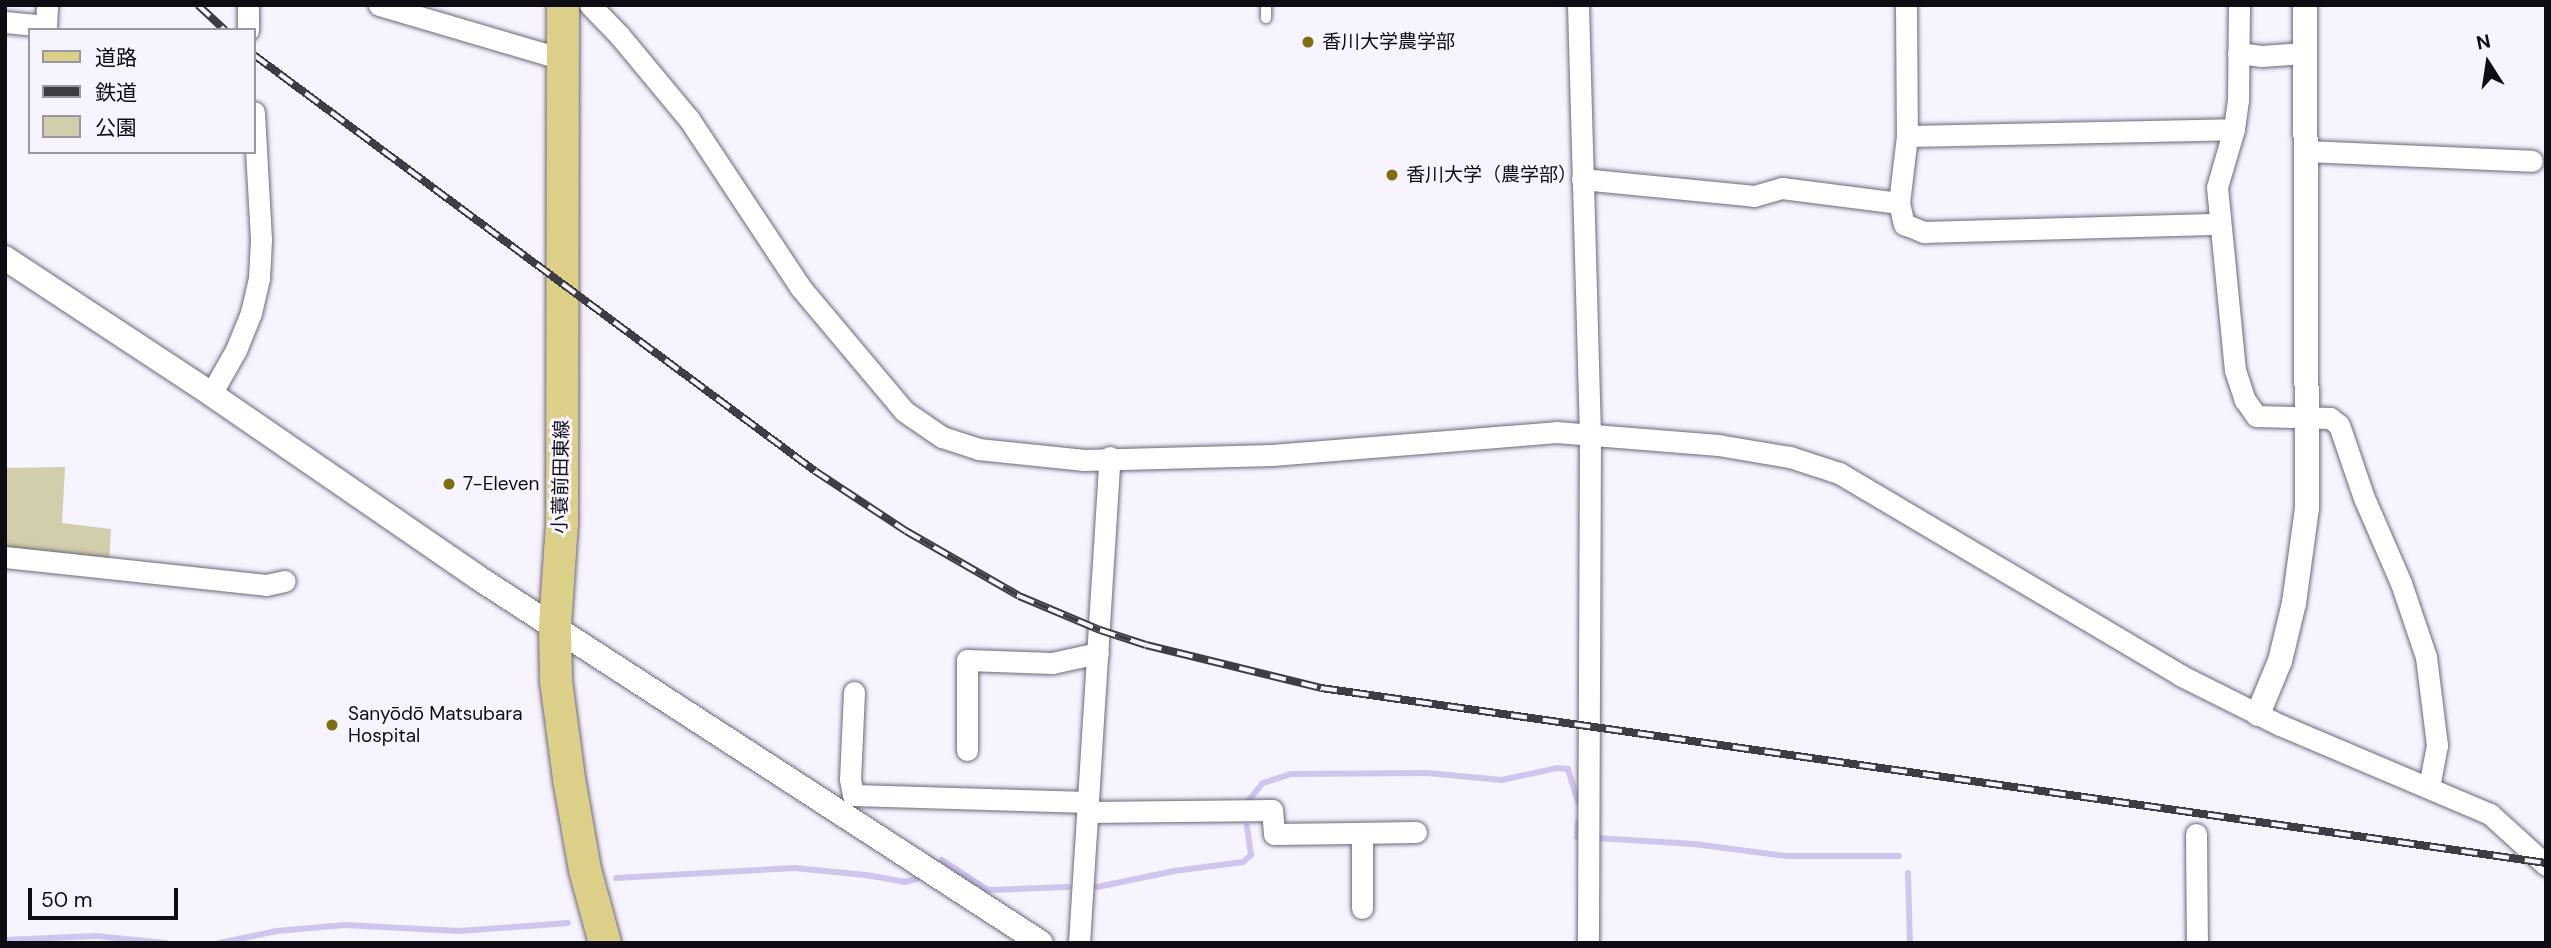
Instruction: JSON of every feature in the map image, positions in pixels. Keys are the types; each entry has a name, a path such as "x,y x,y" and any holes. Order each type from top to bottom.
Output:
{"main road":[{"name":"小蓑前田東線","path":"563,5 562,523 555,627 556,681 585,870 605,943"}],"street":[{"path":"5,22 46,26 47,5"},
{"path":"248,5 248,28"},
{"path":"379,5 563,59"},
{"path":"590,5 620,36 689,119 800,287 904,411 942,437 978,449 1084,460 1110,457 1249,457 1556,432 1718,445 1790,457 1839,473 2180,675 2258,714 2490,814 2546,865"},
{"path":"1578,5 1590,435 1588,943"},
{"path":"1906,5 1907,136 1899,203 1904,224 1924,232 2219,224"},
{"path":"2239,5 2234,129 2217,187 2235,370 2245,400 2256,416 2330,418 2339,425 2364,498 2401,583 2426,657 2437,745 2429,787"},
{"path":"2258,714 2280,661 2304,549 2307,508 2304,417 2305,5"},
{"path":"2238,53 2305,53"},
{"path":"1907,136 2234,129"},
{"path":"211,394 236,350 251,313 259,278 261,239 256,148"},
{"path":"2305,150 2532,161"},
{"path":"1582,179 1754,196 1782,188 1899,203"},
{"path":"5,258 555,627 849,805 1041,943"},
{"path":"1079,943 1110,457"},
{"path":"5,557 267,584 285,581"},
{"path":"967,750 967,660 1052,663 1098,653"},
{"path":"849,805 854,692"},
{"path":"849,805 1272,810 1274,834 1416,832"},
{"path":"1362,833 1362,908"},
{"path":"2196,834 2197,943"}],"lane":[{"path":"1266,5 1266,18"}],"green space":[{"path":"65,467 62,523 111,529 109,563 5,552 5,468"}],"waterway":[{"path":"1249,800 1263,783 1291,774 1427,773 1502,780 1557,768 1568,769 1578,802"},
{"path":"1577,837 1578,822"},
{"path":"1097,887 1174,871 1243,862 1251,855 1247,826"},
{"path":"1596,838 1694,844 1787,856 1899,856"},
{"path":"942,860 988,890 1068,887"},
{"path":"616,878 795,868 866,875 904,882 917,879"},
{"path":"1908,873 1910,943"},
{"path":"219,943 277,931 345,925 459,931 568,923"},
{"path":"5,940 96,936 166,943"}],"railway":[{"path":"198,5 223,28"},
{"path":"256,56 815,471 906,531 1019,596 1100,630 1146,645 1321,688 2546,863"}],"place":[{"name":"香川大学農学部","path":"1308,42"},
{"name":"香川大学（農学部）","path":"1392,175"},
{"name":"7-Eleven","path":"449,484"},
{"name":"Sanyōdō Matsubara Hospital","path":"332,725"}]}
